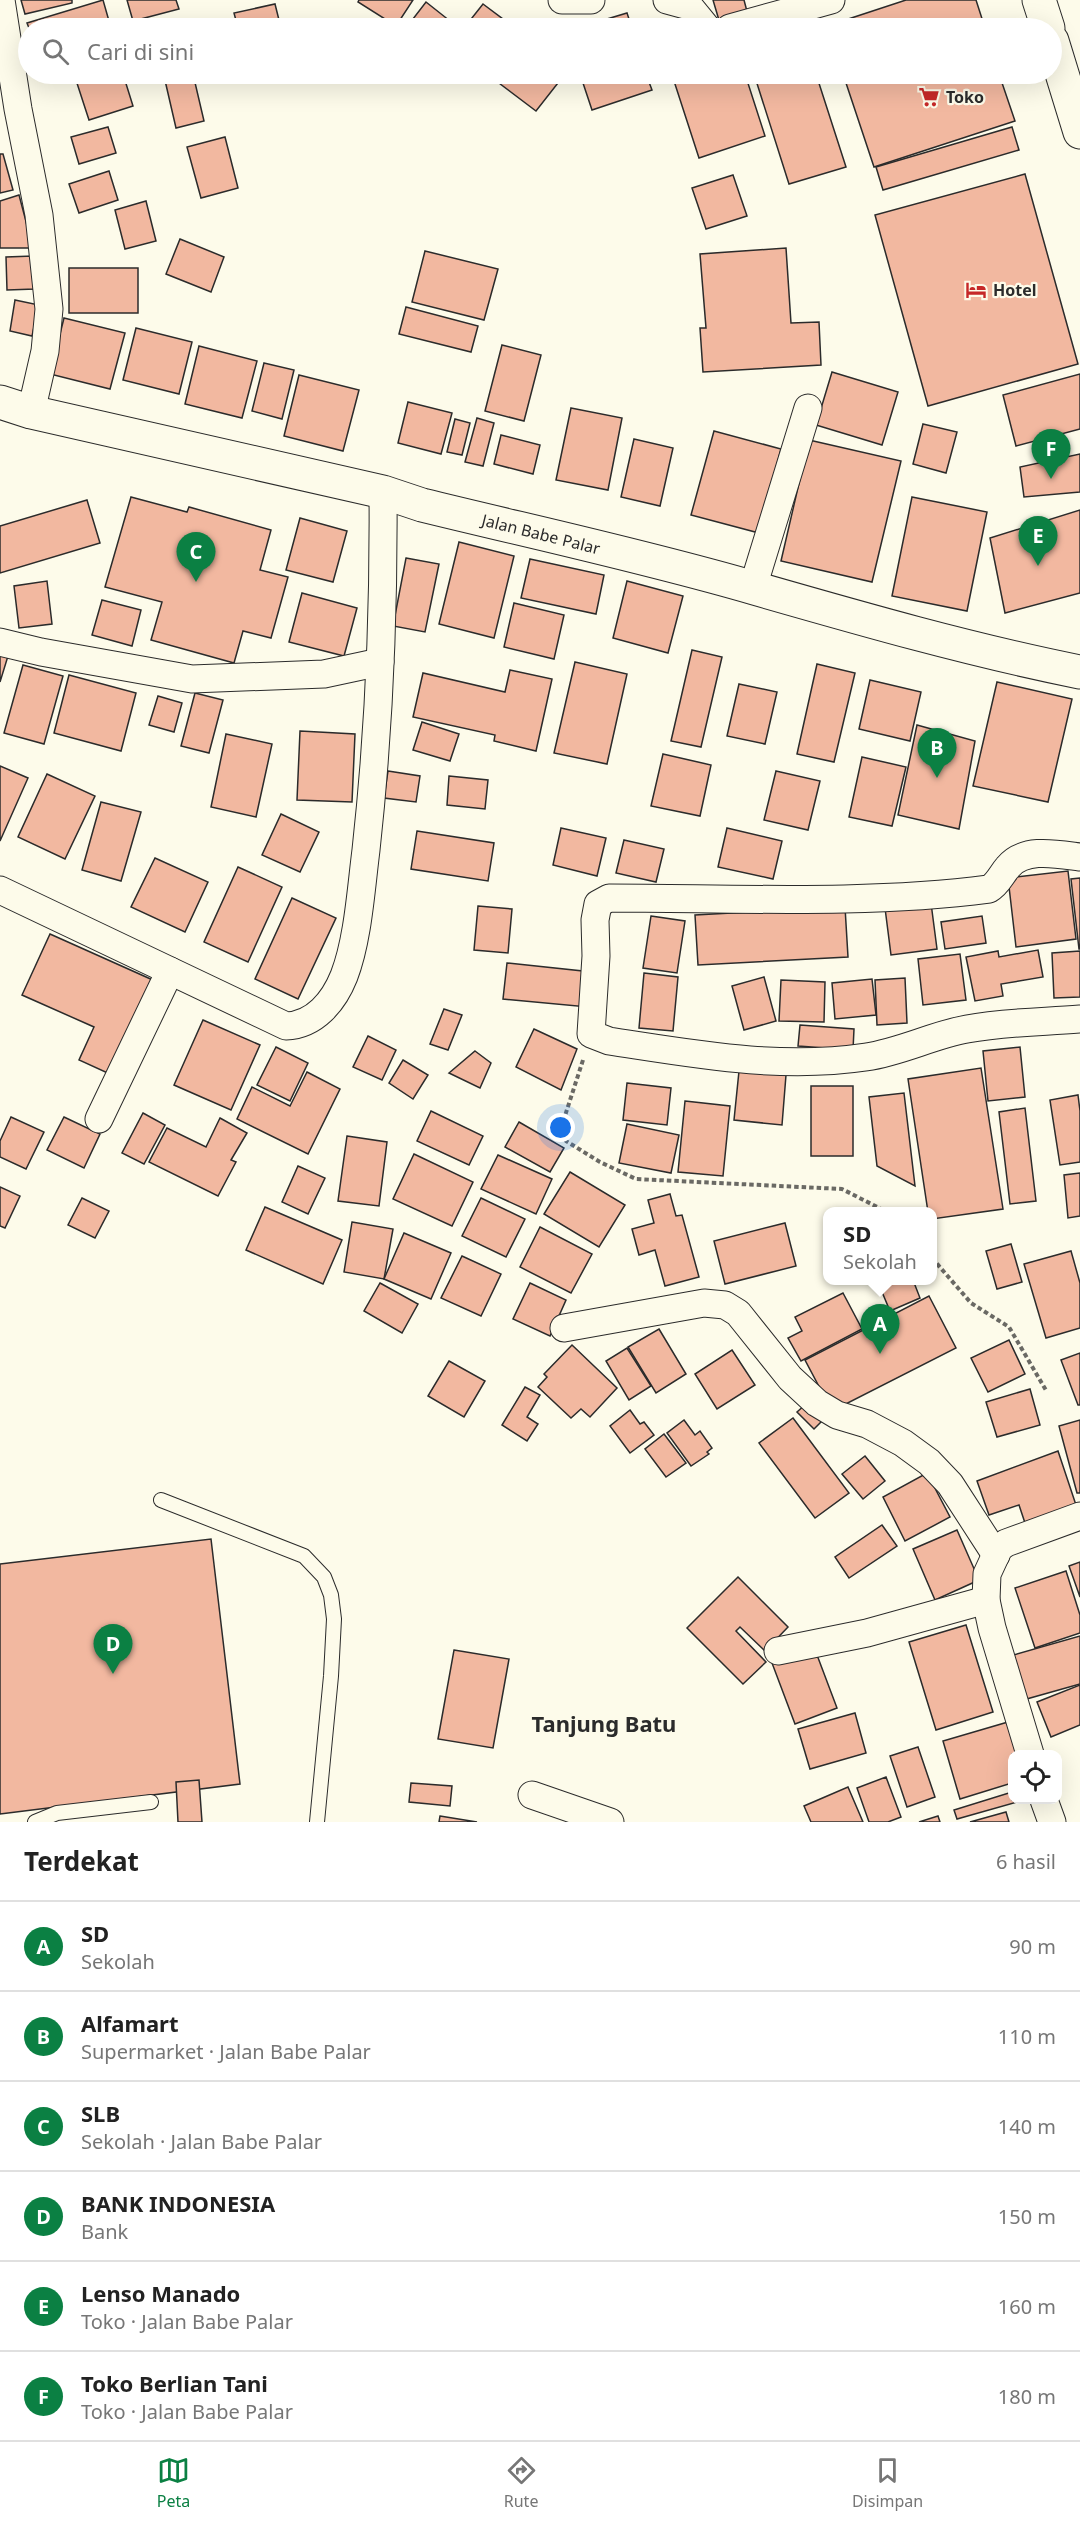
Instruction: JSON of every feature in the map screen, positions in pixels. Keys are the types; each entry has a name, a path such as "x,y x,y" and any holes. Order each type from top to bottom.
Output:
{"street":[{"path":"562,0 591,0"},
{"path":"667,0 689,6 699,18"},
{"path":"766,18 831,0"},
{"path":"1039,0 1045,18"},
{"path":"2,10 18,109 39,215 49,309 45,351 31,412"},
{"path":"1062,73 1080,132"},
{"name":"Jalan Babe Palar","path":"0,402 31,412 383,492 422,505 753,587 816,607 1009,658 1080,672"},
{"path":"753,587 808,408"},
{"path":"0,890 286,1026 309,1022 331,1000 344,975 359,910 374,780 380,662 383,492"},
{"path":"0,642 192,679 324,674 380,662"},
{"path":"1080,857 1055,854 1022,856 1008,867 989,889 937,895 870,898 609,898 598,904 595,920 596,956 591,1034 609,1041 735,1060 788,1063 868,1057 966,1029 1080,1019"},
{"path":"99,1119 170,971"},
{"path":"564,1328 704,1303 724,1305 738,1313 790,1378 817,1403 837,1415 867,1424 903,1443 929,1462 950,1484 996,1555"},
{"path":"1029,1750 992,1628 986,1600 987,1574 996,1555 1006,1543 1080,1516"},
{"path":"778,1651 867,1633 986,1600"},
{"path":"532,1795 610,1822"},
{"path":"1045,1804 1052,1822"}],"lane":[{"path":"161,1500 304,1556 324,1576 331,1595 334,1619 317,1822"},
{"path":"34,1822 57,1813 151,1802"}],"path":[{"path":"591,1034 563,1122 566,1141 600,1162 636,1179 842,1189 877,1207"},
{"path":"937,1263 971,1303 1009,1327 1047,1392"}],"building":[{"path":"21,0 72,0 72,3 25,14"},
{"path":"103,0 108,18 44,18"},
{"path":"127,0 176,0 179,9 144,18 132,18"},
{"path":"359,0 413,0 401,18 383,18 358,2"},
{"path":"713,0 744,0 749,18 718,18"},
{"path":"906,0 976,0 982,18 851,18"},
{"path":"426,2 446,18 414,18"},
{"path":"275,4 278,18 235,18 234,13"},
{"path":"483,4 502,18 472,18"},
{"path":"627,13 629,18 610,18"},
{"path":"77,84 126,84 133,106 89,120"},
{"path":"166,84 195,84 204,121 176,128"},
{"path":"500,84 557,84 536,111"},
{"path":"583,84 650,84 652,90 592,110"},
{"path":"675,84 748,84 765,136 699,158"},
{"path":"757,84 819,84 846,167 789,184"},
{"name":"Toko","path":"846,84 1002,84 1015,121 874,167"},
{"path":"108,127 116,153 79,164 71,137"},
{"path":"1012,127 1019,150 883,190 876,167"},
{"path":"225,137 238,188 201,198 187,147"},
{"path":"0,154 3,154 13,190 0,193"},
{"path":"109,171 118,200 79,213 69,184"},
{"name":"Hotel","path":"1025,174 1078,364 928,406 875,215"},
{"path":"733,175 747,216 706,229 692,188"},
{"path":"19,195 33,248 0,248 0,201"},
{"path":"146,201 156,241 125,249 115,210"},
{"path":"180,239 224,257 211,292 166,274"},
{"path":"786,248 791,323 819,322 821,365 703,372 700,328 706,328 700,254"},
{"path":"425,251 498,269 484,320 412,302"},
{"path":"33,256 35,289 7,290 6,257"},
{"path":"69,268 138,268 138,313 69,313"},
{"path":"15,300 39,305 32,336 10,331"},
{"path":"406,307 478,326 471,352 399,334"},
{"path":"64,318 125,333 110,389 50,374"},
{"path":"136,328 192,342 179,394 123,380"},
{"path":"502,345 541,355 524,421 485,411"},
{"path":"199,346 257,361 242,418 185,404"},
{"path":"264,363 294,370 282,419 252,411"},
{"path":"832,372 898,392 882,445 816,425"},
{"path":"1080,374 1080,429 1016,446 1003,395"},
{"path":"299,375 359,390 343,451 284,436"},
{"path":"408,402 452,413 441,454 398,443"},
{"path":"571,408 622,418 608,490 556,480"},
{"path":"477,418 494,423 483,466 465,462"},
{"path":"455,419 470,423 462,455 447,452"},
{"path":"923,424 957,432 946,473 913,464"},
{"path":"714,431 781,449 759,533 691,515"},
{"path":"501,435 540,445 533,474 494,464"},
{"path":"634,439 673,448 660,506 621,497"},
{"path":"809,440 901,461 872,582 781,561"},
{"path":"1080,454 1080,492 1024,497 1020,467"},
{"path":"131,497 187,512 189,507 271,530 260,570 288,577 271,638 243,631 234,663 151,640 162,602 105,587"},
{"path":"912,497 987,512 967,611 892,596"},
{"path":"87,500 100,543 0,573 0,526"},
{"path":"1080,510 1080,593 1005,613 990,538"},
{"path":"300,518 347,531 333,582 286,570"},
{"path":"459,542 514,556 494,638 439,624"},
{"path":"406,558 439,564 425,632 393,626"},
{"path":"530,559 604,575 596,614 521,598"},
{"path":"47,581 52,624 19,628 14,586"},
{"path":"627,581 683,596 668,653 613,638"},
{"path":"302,593 357,608 344,656 289,642"},
{"path":"102,600 141,610 132,646 92,635"},
{"path":"514,603 564,615 554,659 504,647"},
{"path":"692,650 722,657 701,747 671,741"},
{"path":"0,653 8,656 0,682"},
{"path":"575,662 627,674 607,764 554,753"},
{"path":"817,664 855,673 834,762 797,754"},
{"path":"23,665 63,676 44,744 4,733"},
{"path":"510,670 552,679 536,751 494,741 495,735 413,717 423,673 505,692"},
{"path":"69,675 136,693 121,751 54,733"},
{"path":"870,680 921,692 910,741 859,729"},
{"path":"997,682 1072,699 1048,802 973,786"},
{"path":"739,684 777,692 765,744 727,736"},
{"path":"195,693 223,700 209,753 181,746"},
{"path":"158,696 182,703 174,732 149,725"},
{"path":"422,722 459,734 450,761 413,750"},
{"path":"917,725 975,741 959,829 898,815"},
{"path":"300,731 355,734 352,802 297,800"},
{"path":"226,734 272,744 256,817 211,807"},
{"path":"663,754 711,765 700,816 651,806"},
{"path":"862,757 906,767 892,826 849,817"},
{"path":"0,766 28,778 0,841"},
{"path":"388,771 420,776 416,802 384,798"},
{"path":"776,771 820,781 808,830 764,820"},
{"path":"47,774 95,796 65,859 18,837"},
{"path":"449,776 488,780 485,809 447,805"},
{"path":"101,802 141,812 121,881 82,870"},
{"path":"281,814 319,832 300,872 262,855"},
{"path":"561,828 606,838 597,876 553,865"},
{"path":"727,828 782,841 773,879 718,867"},
{"path":"417,831 494,843 488,881 411,869"},
{"path":"624,840 664,849 656,882 616,873"},
{"path":"155,858 208,882 185,932 131,907"},
{"path":"238,867 282,887 248,962 204,942"},
{"path":"1068,871 1076,939 1016,947 1008,878"},
{"path":"1080,878 1080,949 1079,949 1071,879"},
{"path":"292,898 336,918 298,999 255,979"},
{"path":"931,903 937,949 891,955 885,908"},
{"path":"478,906 512,909 508,953 474,950"},
{"path":"845,907 848,957 698,965 695,915"},
{"path":"651,916 685,921 677,973 643,968"},
{"path":"982,916 986,943 945,949 941,922"},
{"path":"50,934 155,981 112,1075 79,1060 94,1027 22,995"},
{"path":"1038,950 1043,977 1001,984 1003,996 975,1001 966,957 998,951 999,957"},
{"path":"1080,951 1080,997 1054,998 1052,953"},
{"path":"960,954 966,1000 923,1005 918,959"},
{"path":"507,963 592,972 588,1007 503,999"},
{"path":"644,973 678,977 673,1031 639,1028"},
{"path":"764,977 776,1021 744,1030 732,986"},
{"path":"905,978 907,1023 877,1025 875,980"},
{"path":"872,979 876,1015 835,1019 832,983"},
{"path":"781,980 825,982 824,1022 779,1021"},
{"path":"444,1009 462,1015 448,1050 430,1044"},
{"path":"203,1020 260,1045 231,1110 174,1085"},
{"path":"800,1025 854,1029 853,1050 798,1046"},
{"path":"534,1029 577,1049 561,1090 516,1067"},
{"path":"368,1036 396,1050 382,1080 353,1067"},
{"path":"276,1047 308,1063 290,1101 257,1085"},
{"path":"1020,1047 1025,1097 988,1101 983,1051"},
{"path":"475,1051 491,1063 480,1088 449,1073"},
{"path":"403,1060 428,1075 413,1099 389,1083"},
{"path":"981,1068 1003,1209 937,1218 937,1207 927,1207 908,1079"},
{"path":"739,1071 786,1075 782,1125 734,1120"},
{"path":"307,1072 340,1089 308,1154 237,1119 252,1087 290,1106"},
{"path":"627,1083 671,1088 667,1125 623,1120"},
{"path":"811,1086 853,1086 853,1156 811,1156"},
{"path":"904,1093 915,1186 877,1166 869,1097"},
{"path":"1078,1095 1080,1162 1060,1165 1050,1100"},
{"path":"685,1101 730,1106 723,1176 678,1172"},
{"path":"1025,1108 1036,1201 1010,1204 999,1112"},
{"path":"431,1111 483,1136 469,1165 417,1141"},
{"path":"143,1113 165,1125 144,1164 122,1153"},
{"path":"11,1117 44,1132 26,1169 0,1157 0,1141"},
{"path":"64,1117 100,1134 84,1168 47,1150"},
{"path":"220,1118 247,1133 231,1160 236,1162 218,1196 149,1162 167,1128 206,1147"},
{"path":"519,1122 564,1148 550,1172 505,1147"},
{"path":"627,1124 679,1135 671,1173 619,1163"},
{"path":"347,1136 387,1142 379,1206 338,1201"},
{"path":"414,1154 473,1182 452,1226 393,1199"},
{"path":"498,1155 552,1179 536,1214 481,1189"},
{"path":"298,1166 325,1178 308,1214 282,1202"},
{"path":"570,1172 625,1205 599,1247 544,1214"},
{"path":"1080,1173 1080,1216 1068,1218 1064,1175"},
{"path":"0,1187 20,1196 5,1228 0,1226"},
{"path":"670,1194 676,1216 682,1215 699,1277 665,1286 655,1250 639,1255 632,1229 654,1223 648,1200"},
{"path":"82,1198 109,1211 95,1238 68,1225"},
{"path":"481,1198 525,1219 506,1257 462,1236"},
{"path":"265,1207 342,1240 323,1284 246,1250"},
{"path":"352,1222 393,1229 384,1279 344,1272"},
{"path":"785,1223 796,1266 725,1284 714,1241"},
{"path":"540,1227 592,1254 571,1293 520,1267"},
{"path":"404,1233 451,1253 431,1299 384,1279"},
{"path":"1011,1244 1022,1282 997,1289 986,1251"},
{"path":"1071,1251 1080,1283 1080,1328 1046,1338 1024,1264"},
{"path":"462,1256 501,1274 481,1316 441,1298"},
{"path":"380,1283 418,1304 402,1333 364,1311"},
{"path":"530,1283 566,1300 550,1336 513,1319"},
{"path":"879,1285 915,1285 920,1298 890,1311"},
{"path":"843,1293 862,1329 801,1361 788,1338 802,1331 795,1317"},
{"path":"929,1296 956,1348 832,1411 805,1360"},
{"path":"659,1329 686,1374 656,1393 628,1347"},
{"path":"1009,1340 1025,1374 988,1392 971,1358"},
{"path":"572,1345 617,1388 590,1417 581,1409 571,1418 538,1387 547,1377 544,1374"},
{"path":"627,1348 651,1386 629,1400 606,1361"},
{"path":"732,1350 755,1385 717,1409 695,1374"},
{"path":"1080,1353 1080,1405 1078,1405 1061,1360"},
{"path":"449,1361 485,1381 464,1417 428,1396"},
{"path":"525,1387 540,1395 527,1417 538,1424 527,1441 502,1425"},
{"path":"1030,1389 1040,1425 997,1437 986,1402"},
{"path":"806,1404 822,1421 814,1429 797,1412"},
{"path":"630,1410 640,1424 644,1422 654,1435 630,1453 610,1426"},
{"path":"793,1418 849,1493 815,1518 759,1443"},
{"path":"684,1420 695,1435 700,1431 712,1448 707,1452 709,1454 691,1466 667,1433"},
{"path":"1080,1420 1080,1493 1077,1493 1059,1426"},
{"path":"664,1434 686,1463 666,1477 645,1449"},
{"path":"1058,1451 1078,1511 1027,1529 1019,1505 989,1515 977,1481"},
{"path":"865,1456 885,1481 863,1499 842,1474"},
{"path":"927,1473 950,1517 905,1541 883,1497"},
{"path":"882,1525 897,1546 849,1578 835,1557"},
{"path":"957,1530 979,1580 935,1600 913,1549"},
{"path":"211,1539 240,1784 0,1814 0,1564"},
{"path":"1080,1562 1080,1597 1069,1566"},
{"path":"1066,1571 1080,1615 1080,1633 1035,1648 1015,1588"},
{"path":"738,1577 788,1627 765,1651 740,1627 736,1631 766,1662 743,1684 687,1628"},
{"path":"966,1625 993,1712 936,1730 909,1642"},
{"path":"1080,1636 1080,1684 1023,1700 1010,1656"},
{"path":"814,1647 837,1708 795,1724 772,1663"},
{"path":"454,1650 509,1659 493,1748 438,1739"},
{"path":"1080,1685 1080,1725 1051,1737 1037,1702"},
{"path":"855,1713 866,1753 810,1769 798,1729"},
{"path":"1008,1722 1017,1750 1008,1750 1008,1784 960,1799 943,1741"},
{"path":"918,1747 935,1797 907,1807 890,1756"},
{"path":"886,1777 901,1817 888,1822 869,1822 857,1788"},
{"path":"199,1780 202,1822 178,1822 176,1782"},
{"path":"411,1783 452,1786 450,1806 409,1802"},
{"path":"848,1787 863,1822 811,1822 804,1806"},
{"path":"1008,1793 1008,1804 1010,1804 957,1819 954,1810"},
{"path":"1006,1812 1009,1822 970,1822"},
{"path":"440,1816 477,1822 439,1822"},
{"path":"938,1816 940,1822 919,1822"}],"place":[{"name":"Toko","path":"929,97"},
{"name":"Hotel","path":"976,290"},
{"name":"Toko Berlian Tani","path":"1051,479"},
{"name":"Lenso Manado","path":"1038,566"},
{"name":"SLB","path":"196,582"},
{"name":"Alfamart","path":"937,778"},
{"name":"SD","path":"880,1354"},
{"name":"BANK INDONESIA","path":"113,1674"}],"district":[{"name":"Tanjung Batu","path":"604,1724"}]}
